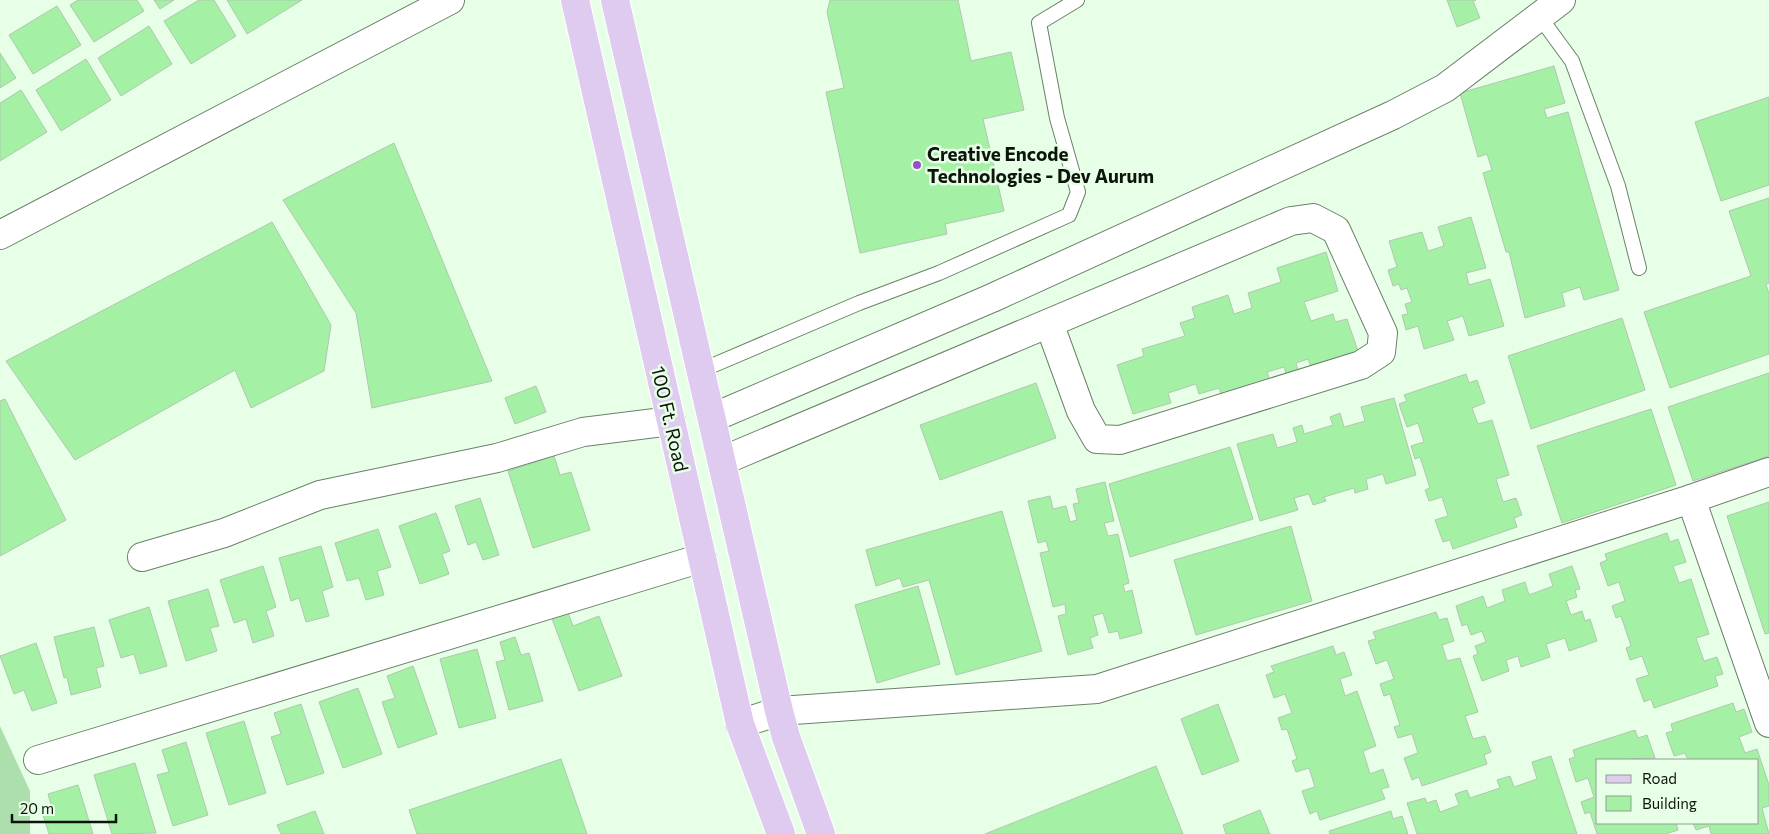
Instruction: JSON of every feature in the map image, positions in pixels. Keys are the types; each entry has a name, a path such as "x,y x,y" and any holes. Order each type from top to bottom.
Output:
{"main road":[{"name":"100 Ft. Road","path":"575,0 740,724 781,834"},
{"path":"615,0 702,370 779,711 786,737 821,834"}],"street":[{"path":"0,235 450,0"},
{"path":"712,418 992,298 1393,115 1445,88 1561,0"},
{"path":"722,461 1049,323 1291,221 1314,218 1336,230 1382,334 1380,352 1361,366 1120,440 1097,439 1082,411 1049,323"},
{"path":"142,557 224,533 320,495 496,458 583,432 670,421"},
{"path":"740,724 779,711 1097,689 1691,499 1769,472"},
{"path":"1691,499 1769,723"},
{"path":"38,760 702,558"}],"lane":[{"path":"702,370 859,303 939,274 1069,215 1078,192 1057,118 1039,23 1077,0"},
{"path":"1538,16 1572,61 1618,186 1639,268"}],"green space":[{"path":"0,726 30,791 30,834 0,834"}],"building":[{"path":"78,0 137,0 144,11 94,42 70,5"},
{"path":"154,0 174,0 160,9"},
{"path":"199,0 214,0 236,36 191,64 164,21"},
{"path":"227,0 302,0 247,34"},
{"name":"Creative Encode Technologies - Dev Aurum","path":"830,0 958,0 971,61 1011,52 1024,110 983,119 1004,211 945,224 947,234 860,253 826,92 844,88 827,12"},
{"path":"1447,0 1476,0 1473,1 1480,18 1457,27"},
{"path":"57,6 81,45 33,74 9,35"},
{"path":"149,26 172,64 121,96 98,58"},
{"path":"0,53 16,78 0,88"},
{"path":"86,59 111,100 61,131 36,90"},
{"path":"1554,66 1565,103 1544,109 1547,118 1568,112 1619,290 1584,300 1580,287 1562,293 1565,306 1525,318 1509,252 1506,252 1483,173 1492,170 1487,154 1478,157 1460,93"},
{"path":"21,90 47,132 0,161 0,103"},
{"path":"1769,97 1769,185 1721,201 1695,122"},
{"path":"394,143 492,381 372,408 356,313 283,200"},
{"path":"1769,198 1769,283 1766,284 1769,294 1769,354 1670,388 1644,312 1751,276 1729,211"},
{"path":"1471,217 1486,268 1466,273 1469,285 1490,279 1504,326 1469,336 1463,316 1447,321 1454,340 1424,349 1418,326 1406,330 1402,315 1408,314 1405,304 1412,302 1407,288 1401,290 1399,284 1393,286 1388,270 1397,267 1389,241 1422,232 1428,251 1444,246 1438,227"},
{"path":"272,222 331,325 324,371 251,408 235,370 75,460 6,361"},
{"path":"1326,252 1338,291 1304,302 1311,321 1333,314 1335,322 1347,319 1359,354 1312,370 1308,359 1296,363 1299,374 1287,377 1284,367 1267,372 1271,383 1223,399 1219,388 1199,394 1196,384 1168,393 1171,403 1133,414 1117,365 1144,356 1142,349 1185,336 1180,323 1195,318 1192,307 1228,295 1234,314 1252,308 1248,293 1281,282 1277,268"},
{"path":"1622,318 1645,390 1531,429 1508,356"},
{"path":"1769,373 1769,456 1693,481 1668,407"},
{"path":"1466,374 1469,383 1477,380 1485,403 1472,408 1478,424 1492,420 1509,475 1496,479 1503,502 1516,498 1522,515 1514,518 1517,527 1453,549 1450,540 1443,542 1435,520 1448,516 1442,497 1429,501 1425,490 1430,488 1420,457 1415,459 1411,446 1424,442 1418,423 1407,427 1399,404 1407,401 1404,395"},
{"path":"1036,383 1056,438 940,480 920,425"},
{"path":"536,386 546,412 515,424 505,398"},
{"path":"1394,398 1416,475 1386,484 1383,474 1366,479 1368,489 1355,493 1354,488 1324,497 1326,501 1313,505 1309,494 1294,498 1298,510 1260,521 1237,444 1273,434 1277,448 1297,442 1293,428 1302,425 1304,434 1333,425 1330,417 1340,413 1344,427 1365,421 1361,407"},
{"path":"5,399 66,520 0,556 0,401"},
{"path":"1651,409 1676,485 1562,523 1537,446"},
{"path":"1230,447 1253,519 1130,557 1109,484"},
{"path":"554,456 560,475 571,472 590,530 533,548 508,471"},
{"path":"1105,482 1114,521 1104,523 1108,536 1118,534 1129,583 1123,585 1125,592 1132,590 1142,633 1120,639 1118,631 1109,633 1103,613 1093,616 1098,635 1090,638 1093,648 1068,655 1058,616 1066,614 1065,604 1053,607 1040,553 1049,551 1046,541 1038,543 1028,501 1050,496 1053,509 1066,506 1070,522 1077,520 1073,504 1079,503 1076,489"},
{"path":"480,498 499,555 483,560 476,542 468,545 455,506"},
{"path":"1769,502 1769,633 1765,634 1727,516"},
{"path":"1002,511 1042,651 956,675 929,580 903,587 900,578 876,586 866,550"},
{"path":"436,513 450,551 442,554 449,574 420,584 399,526"},
{"path":"1291,526 1312,601 1196,635 1174,560"},
{"path":"378,529 391,567 377,571 384,595 366,600 359,578 347,581 335,543"},
{"path":"1667,533 1670,542 1678,539 1686,562 1673,566 1679,583 1691,579 1709,634 1696,638 1704,661 1717,657 1723,674 1715,676 1718,686 1654,708 1651,699 1644,702 1636,679 1649,675 1642,656 1630,660 1626,648 1631,646 1621,616 1616,618 1612,606 1625,601 1619,582 1608,586 1600,563 1607,560 1605,554"},
{"path":"321,546 333,587 322,591 329,616 306,622 299,598 291,601 279,558"},
{"path":"263,566 276,607 266,611 274,636 253,643 246,619 234,623 220,580"},
{"path":"1572,566 1580,589 1575,590 1577,597 1566,601 1571,615 1582,611 1585,621 1590,619 1597,641 1569,651 1565,638 1546,644 1550,657 1521,667 1518,656 1506,660 1509,671 1482,681 1473,656 1478,654 1475,646 1486,642 1482,631 1471,635 1467,624 1462,626 1456,606 1483,596 1487,608 1505,601 1502,590 1525,582 1529,595 1553,586 1549,574"},
{"path":"918,586 940,664 877,683 855,605"},
{"path":"208,589 219,626 210,628 217,651 186,661 168,601"},
{"path":"149,607 167,666 140,674 134,654 121,658 109,620"},
{"path":"567,610 573,626 599,616 622,676 579,691 551,616"},
{"path":"1436,612 1439,620 1447,618 1454,641 1442,645 1447,661 1460,658 1478,712 1465,716 1473,739 1485,736 1491,752 1484,755 1487,764 1422,786 1419,777 1412,780 1404,758 1418,753 1412,734 1398,738 1394,727 1400,725 1390,694 1384,696 1380,684 1394,679 1387,660 1376,664 1368,641 1376,639 1373,632"},
{"path":"94,627 104,666 96,668 101,687 71,695 67,677 64,678 54,637"},
{"path":"515,637 521,655 529,653 543,701 509,710 496,662 505,660 500,642"},
{"path":"36,643 57,703 32,711 24,690 14,694 0,656"},
{"path":"1333,646 1336,655 1344,652 1352,675 1340,679 1345,696 1357,691 1376,746 1363,751 1370,774 1383,769 1389,787 1381,789 1385,799 1320,820 1317,811 1310,814 1302,791 1315,787 1309,768 1296,772 1292,761 1297,759 1287,729 1282,730 1278,718 1292,713 1285,694 1274,698 1266,675 1274,672 1271,666"},
{"path":"477,649 496,718 459,728 440,659"},
{"path":"413,666 437,734 398,748 382,702 395,698 387,676"},
{"path":"358,688 382,754 343,768 319,702"},
{"path":"1733,703 1736,712 1744,709 1752,732 1739,737 1745,753 1757,749 1769,785 1769,806 1762,808 1769,834 1711,834 1709,826 1696,830 1693,824 1759,824 1759,759 1688,759 1685,753 1674,756 1666,733 1673,731 1671,724"},
{"path":"301,704 324,773 287,785 271,737 281,734 274,713"},
{"path":"1218,704 1239,761 1202,775 1181,719"},
{"path":"244,721 266,793 229,805 206,733"},
{"path":"1635,730 1638,738 1647,735 1655,758 1596,759 1596,824 1676,824 1678,830 1666,834 1597,834 1590,812 1585,814 1581,802 1594,797 1588,778 1576,782 1569,759 1575,757 1573,750"},
{"path":"186,742 208,815 173,826 157,775 169,772 162,750"},
{"path":"1551,756 1577,834 1417,834 1407,803 1425,798 1427,803 1436,800 1440,812 1459,805 1455,794 1467,790 1470,798 1500,788 1497,780 1510,776 1514,787 1537,779 1532,762"},
{"path":"561,759 587,834 417,834 409,810"},
{"path":"135,763 156,833 112,834 94,775"},
{"path":"1156,766 1183,834 985,834"},
{"path":"78,785 93,834 49,834 43,815 53,812 48,794"},
{"path":"1260,810 1270,834 1226,834 1223,825"},
{"path":"315,811 324,834 281,834 277,825"},
{"path":"1391,811 1393,819 1402,816 1408,834 1330,834 1329,831"}],"place":[{"name":"Creative Encode Technologies - Dev Aurum","path":"917,165"}]}
